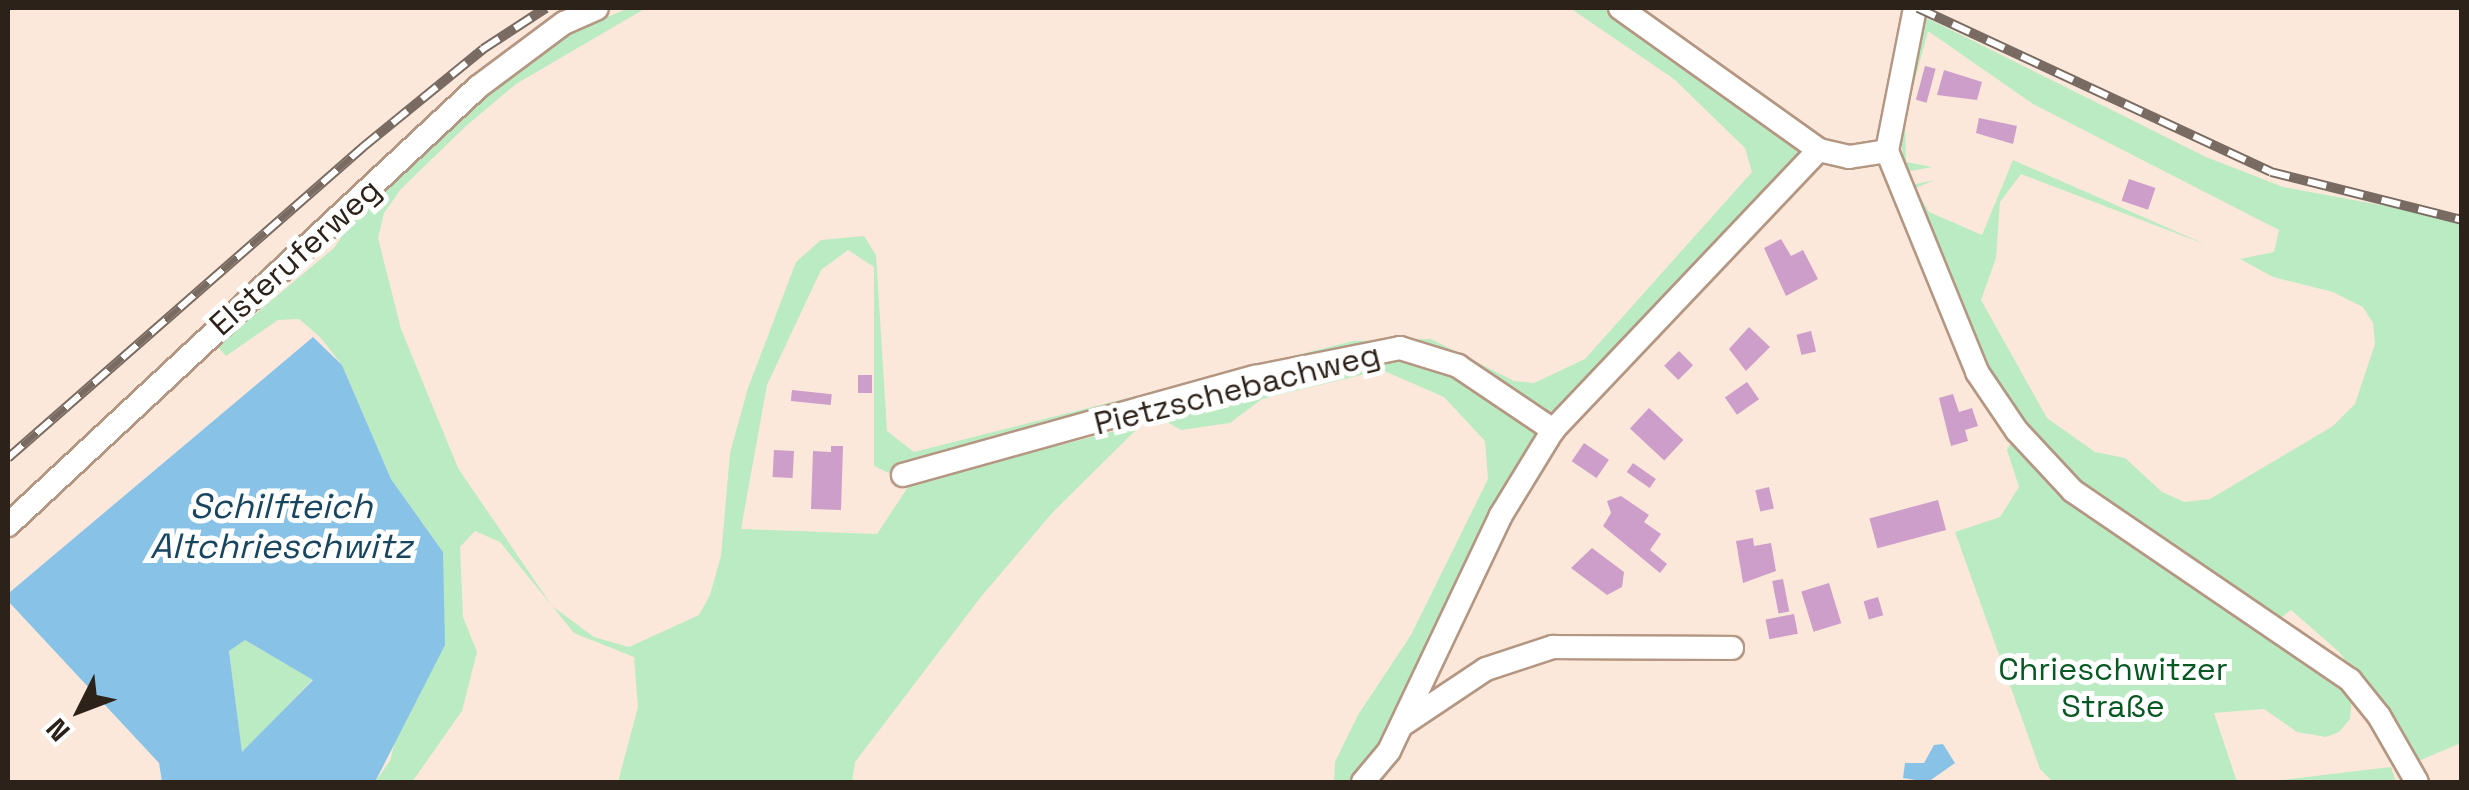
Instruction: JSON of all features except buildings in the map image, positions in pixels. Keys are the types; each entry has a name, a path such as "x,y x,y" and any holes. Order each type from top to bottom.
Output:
{"street":[{"name":"Elsteruferweg","path":"8,525 478,87 564,23 597,8"},
{"path":"1620,8 1819,150 1849,157 1887,151"},
{"path":"1916,8 1887,151 1977,372 2018,431 2074,490 2168,560 2324,657 2380,716 2417,782"},
{"path":"1363,782 1402,725 1501,514 1553,430 1819,150"},
{"name":"Pietzschebachweg","path":"903,475 1255,377 1387,349 1428,353 1458,366 1553,430"},
{"path":"1402,725 1486,669 1552,647 1732,648"}],"green space":[{"path":"629,8 646,8 516,84 465,127 401,189 384,213 378,238 401,329 458,468 552,606 500,542 475,531 460,547 463,617 477,652 462,711 412,782 375,782 390,761 443,552 391,479 342,365 320,337 299,319 278,320 226,356 217,346 334,248 357,214 466,111 561,36"},
{"path":"1570,8 1604,8 1804,153 1561,409 1549,414 1447,356 1306,359 889,473 874,466 874,267 848,250 821,270 767,385 741,529 877,534 910,484 1142,424 1053,512 980,598 855,762 852,782 618,782 638,707 634,657 574,633 552,606 594,637 629,647 699,615 710,595 721,556 730,453 748,388 796,262 821,240 864,236 876,255 887,431 914,452 1353,341 1431,339 1514,381 1534,383 1585,359 1752,172 1745,148 1674,79"},
{"path":"1925,17 2206,157 2283,187 2461,220 2461,743 2416,762 2391,716 2338,651 2291,610 2278,620 2352,695 2350,719 2339,732 2326,737 2297,732 2264,709 2214,713 2237,782 2053,782 2040,769 1955,532 2000,517 2019,487 2007,450 2023,423 1972,344 1911,185 1935,180 1915,188 1929,212 1982,235 2013,160 2207,245 2021,174 2000,202 1996,258 1981,300 2047,418 2095,452 2125,458 2162,492 2185,502 2210,499 2333,426 2355,404 2375,344 2373,323 2363,307 2333,292 2273,277 2240,259 2274,252 2279,230 2033,104 1928,31 1905,117 1906,162 1933,167 1904,172 1900,123"},
{"path":"1403,357 1454,369 1537,427 1540,437 1401,712 1355,782 1334,782 1335,762 1358,715 1411,635 1488,479 1485,441 1444,397 1382,370 1262,399 1230,423 1181,430 1169,423 1168,414 1226,392"},
{"path":"245,640 313,679 242,753 229,650"},
{"name":"Chrieschwitzer Straße","path":"2391,767 2396,782 2266,782"}],"water":[{"name":"Schilfteich Altchrieschwitz","path":"313,337 342,365 391,479 443,552 445,645 375,782 162,782 159,763 8,601 10,592","holes":["245,640 313,680 242,752 229,651"]},
{"path":"1943,744 1955,763 1928,782 1903,778 1905,763 1924,763 1934,745"}],"railway":[{"path":"8,458 363,147 483,49 546,8"},
{"path":"1918,8 2271,172 2462,220"}]}
